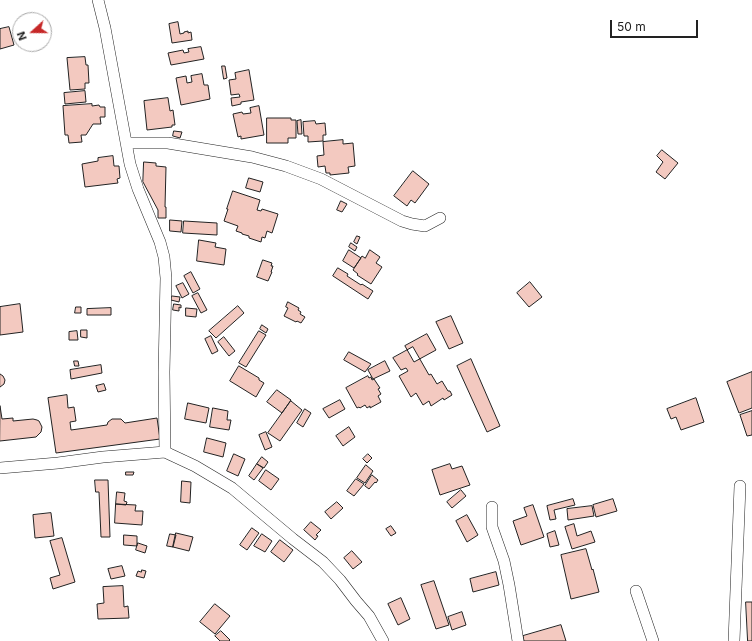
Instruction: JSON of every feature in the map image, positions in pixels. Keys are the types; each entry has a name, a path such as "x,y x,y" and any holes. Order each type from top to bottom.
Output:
{"street":[{"path":"98,0 105,28 130,164 138,189 160,242 164,257 166,278 164,372 165,452"},
{"path":"127,143 168,143 252,157 286,166 321,179 412,224 425,226 440,218"},
{"path":"0,468 165,452 195,466 232,488 323,562 340,580 369,616 383,641"},
{"path":"734,641 740,486"},
{"path":"492,507 492,527 504,561 518,641"},
{"path":"636,591 653,641"}],"building":[{"path":"178,22 180,34 188,31 188,33 191,32 192,40 172,43 169,24"},
{"path":"9,27 12,38 12,46 0,49 0,29"},
{"path":"201,47 204,59 171,65 168,53 183,50 184,53 189,52 188,49"},
{"path":"85,57 86,65 88,65 89,83 85,83 85,89 70,90 67,58"},
{"path":"222,66 225,66 227,78 224,79"},
{"path":"249,70 254,100 241,102 241,104 232,106 231,98 240,97 239,94 231,95 229,80 236,79 235,73"},
{"path":"202,74 204,85 208,85 210,99 181,105 176,78 186,76 187,83 192,82 191,76"},
{"path":"85,91 86,102 65,104 64,93"},
{"path":"168,98 170,111 173,110 175,125 172,125 172,127 147,130 144,101"},
{"path":"92,104 92,106 99,105 100,107 105,107 105,117 100,117 101,124 93,124 86,135 81,135 82,142 69,143 68,135 65,135 63,106"},
{"path":"259,106 264,135 241,139 241,136 238,137 233,114 242,112 243,114 251,113 250,108"},
{"path":"267,118 291,118 291,120 296,120 296,138 288,138 288,143 267,143"},
{"path":"301,120 302,134 298,134 297,121"},
{"path":"315,121 316,124 325,123 326,135 323,135 323,141 308,142 308,136 304,136 303,122"},
{"path":"174,131 182,132 180,138 173,136"},
{"path":"343,140 343,144 353,143 355,166 348,167 349,173 330,175 330,173 326,173 325,166 318,167 317,156 324,155 323,142"},
{"path":"662,150 678,163 665,179 656,172 663,162 657,156"},
{"path":"113,156 114,166 119,166 120,178 117,179 118,183 85,187 82,164 98,161 98,158"},
{"path":"144,162 156,163 156,166 166,167 166,218 158,218 158,210 143,182"},
{"path":"413,171 429,184 415,203 411,200 407,206 394,196"},
{"path":"249,178 263,182 260,192 246,188"},
{"path":"233,191 260,200 257,210 261,211 262,209 278,214 272,233 267,231 265,238 262,237 261,242 236,231 238,226 224,221"},
{"path":"341,201 347,204 342,212 337,210"},
{"path":"170,220 182,221 181,232 170,231"},
{"path":"184,221 217,223 217,235 183,233"},
{"path":"357,236 360,237 357,244 354,242"},
{"path":"199,240 216,243 215,247 226,249 224,265 197,261"},
{"path":"351,243 357,247 355,251 349,247"},
{"path":"349,250 361,258 354,268 343,261"},
{"path":"370,250 380,257 376,263 382,267 371,284 357,275 358,274 353,270 362,256 365,258"},
{"path":"263,260 272,263 271,266 273,266 268,281 257,277"},
{"path":"338,268 348,274 347,276 373,291 368,299 333,276"},
{"path":"191,272 200,289 193,293 184,276"},
{"path":"530,282 542,297 529,307 517,293"},
{"path":"183,283 189,294 182,298 176,286"},
{"path":"198,293 207,310 201,313 192,296"},
{"path":"172,296 180,297 179,302 171,300"},
{"path":"288,302 299,308 298,310 301,312 300,314 305,317 301,323 284,316 288,308 286,307"},
{"path":"20,304 23,332 0,335 0,307"},
{"path":"174,304 181,305 181,308 179,307 179,311 173,310"},
{"path":"238,306 244,313 216,338 209,331"},
{"path":"76,307 81,307 81,313 75,313"},
{"path":"111,308 111,315 87,315 87,309"},
{"path":"186,308 197,309 196,317 186,316"},
{"path":"451,316 463,343 449,349 436,322"},
{"path":"262,325 268,329 266,333 260,329"},
{"path":"81,330 87,330 87,338 81,337"},
{"path":"77,331 78,340 69,340 69,332"},
{"path":"259,331 266,335 246,367 239,363"},
{"path":"427,334 436,350 414,362 405,346"},
{"path":"211,336 218,351 212,354 205,339"},
{"path":"224,337 235,351 229,356 218,342"},
{"path":"413,347 429,375 431,374 437,384 442,381 452,395 444,400 443,398 431,406 429,401 423,405 416,393 411,397 399,376 408,371 406,368 401,370 393,358"},
{"path":"349,352 371,364 365,372 344,360"},
{"path":"471,359 500,426 487,432 457,366"},
{"path":"74,361 78,361 79,366 75,366"},
{"path":"385,361 390,371 373,379 368,370"},
{"path":"101,365 102,373 71,379 70,370"},
{"path":"239,366 259,378 259,380 264,383 256,397 230,381"},
{"path":"752,372 752,408 739,413 727,382"},
{"path":"0,374 5,380 4,384 0,387"},
{"path":"368,376 369,378 371,377 372,380 374,379 380,388 378,389 381,394 378,396 381,402 370,408 370,406 367,408 365,405 357,408 346,388"},
{"path":"104,384 106,390 98,392 96,386"},
{"path":"277,390 291,400 282,413 267,402"},
{"path":"67,395 68,408 74,407 76,421 70,422 71,430 107,425 112,419 121,419 125,423 157,418 160,439 56,453 48,398"},
{"path":"696,398 704,422 681,430 676,417 671,419 667,409"},
{"path":"340,400 345,409 329,418 323,409"},
{"path":"291,401 302,410 280,441 268,433"},
{"path":"188,403 209,408 206,423 185,419"},
{"path":"0,406 2,419 13,418 13,421 37,420 42,427 41,432 36,437 0,441"},
{"path":"213,408 228,411 227,420 231,420 229,430 210,427"},
{"path":"305,409 311,413 303,427 297,423"},
{"path":"752,411 752,435 747,436 740,415"},
{"path":"349,427 355,437 343,446 336,436"},
{"path":"266,432 272,447 265,450 259,435"},
{"path":"207,438 226,443 223,457 204,452"},
{"path":"234,454 245,459 238,476 227,471"},
{"path":"368,454 372,458 367,463 363,459"},
{"path":"262,457 268,462 264,468 257,464"},
{"path":"257,464 263,468 254,480 249,476"},
{"path":"450,464 452,469 462,466 470,485 440,495 432,470"},
{"path":"366,465 373,471 365,483 357,478"},
{"path":"266,470 279,479 271,490 259,481"},
{"path":"126,472 134,472 133,475 126,475"},
{"path":"372,475 378,480 369,489 365,486"},
{"path":"356,479 364,484 354,496 347,491"},
{"path":"95,480 108,480 110,537 101,537 99,492 96,492"},
{"path":"182,481 191,482 190,503 181,502"},
{"path":"461,490 466,496 452,508 447,502"},
{"path":"117,492 125,493 124,501 127,502 126,505 116,504"},
{"path":"573,499 575,505 554,510 556,519 550,520 547,506"},
{"path":"613,499 617,511 596,517 593,505"},
{"path":"337,502 343,508 331,519 325,512"},
{"path":"116,504 136,505 135,511 143,511 142,525 115,523"},
{"path":"533,505 544,537 521,545 513,521 527,516 524,508"},
{"path":"592,506 594,516 568,520 567,509"},
{"path":"51,513 54,536 35,538 33,515"},
{"path":"467,515 478,535 467,542 456,521"},
{"path":"311,522 321,530 316,535 318,536 315,540 304,530"},
{"path":"574,524 577,536 591,531 595,542 572,549 565,527"},
{"path":"391,526 396,533 391,536 386,529"},
{"path":"252,528 259,533 247,550 240,545"},
{"path":"555,531 559,545 550,547 547,534"},
{"path":"176,533 193,537 189,551 173,547"},
{"path":"170,534 176,535 173,547 167,546"},
{"path":"262,534 272,541 265,552 254,546"},
{"path":"124,535 137,536 137,546 124,545"},
{"path":"62,538 75,582 53,589 50,578 60,575 50,541"},
{"path":"280,540 293,550 284,562 271,552"},
{"path":"138,543 147,546 145,553 136,550"},
{"path":"586,549 599,592 571,599 561,555"},
{"path":"352,551 362,562 353,569 344,558"},
{"path":"122,566 125,576 111,579 108,569"},
{"path":"142,570 146,571 144,578 136,576 138,571 141,572"},
{"path":"496,572 499,585 473,592 470,579"},
{"path":"434,581 449,625 436,629 421,585"},
{"path":"123,586 124,607 128,606 129,618 98,619 97,604 104,603 103,587"},
{"path":"401,598 410,619 398,625 388,604"},
{"path":"746,602 752,602 752,641 748,641"},
{"path":"215,604 230,616 215,634 200,622"},
{"path":"462,612 466,625 452,630 448,617"},
{"path":"561,625 566,641 524,641 523,636"},
{"path":"221,631 230,640 229,641 220,641 215,636"}]}
